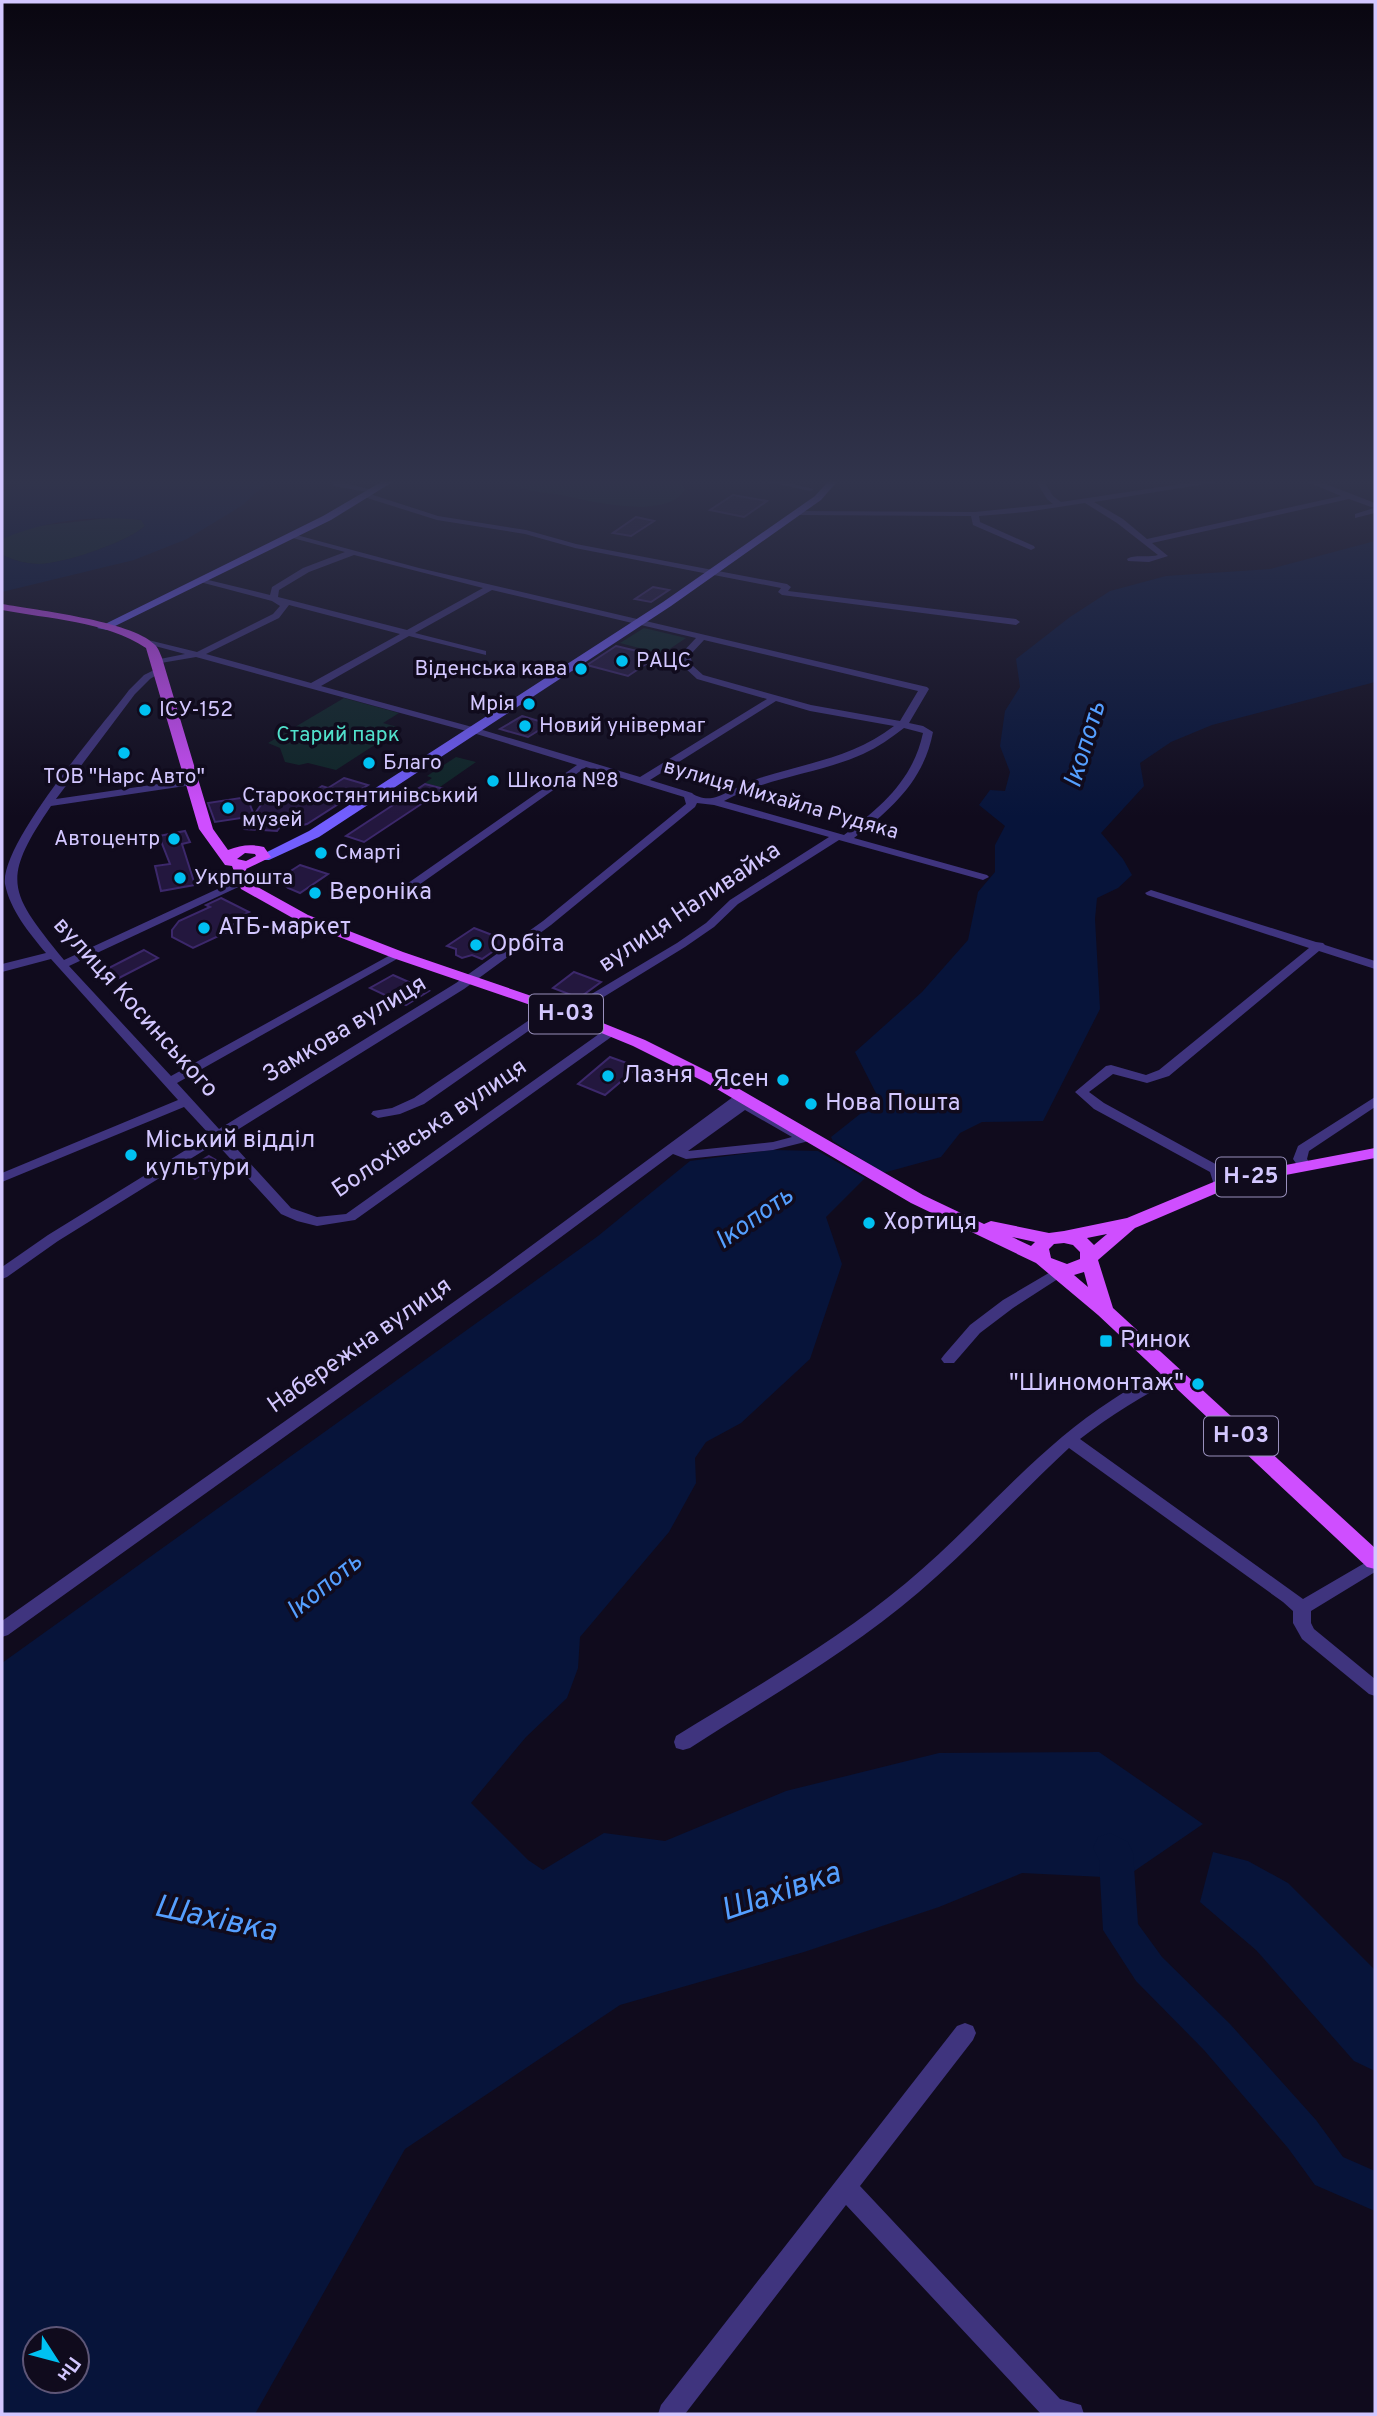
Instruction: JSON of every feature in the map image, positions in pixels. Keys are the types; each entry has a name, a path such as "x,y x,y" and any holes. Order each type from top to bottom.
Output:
{"main road":[{"path":"103,628 181,591"},
{"path":"143,640 153,650 205,829 234,863 254,864 307,838 686,591"},
{"name":"вулиця Михайла Рудяка","path":"2,607 103,628 143,640"},
{"path":"205,829 224,839 262,852 263,859"},
{"path":"263,859 243,881 229,857 234,852 249,848 307,838"},
{"name":"Н-03","path":"243,881 262,897 303,918 398,955 471,978 560,1011 639,1043 742,1097 877,1176 1051,1266 1105,1311 1375,1563"},
{"name":"Н-25","path":"1056,1238 1132,1223 1222,1185 1375,1153"},
{"name":"Н-03","path":"960,1220 1086,1245 1105,1311"},
{"name":"Н-25","path":"1090,1258 1132,1223"},
{"path":"1051,1266 1040,1247 1056,1238"},
{"name":"Н-03","path":"1051,1266 1070,1270 1085,1266 1090,1258"}],"street":[{"path":"241,591 483,653"},
{"path":"7,874 50,803 132,692 158,667 200,654 276,615 285,606 274,598 275,591"},
{"path":"313,686 484,591"},
{"path":"507,591 924,689 918,703 902,725 867,748 795,774 760,780 715,802"},
{"path":"784,591 803,596 1016,622"},
{"path":"702,637 685,655 689,667 700,677 773,699 902,725"},
{"name":"вулиця Михайла Рудяка","path":"143,640 473,730 643,780 688,795 692,799 715,802 983,877"},
{"path":"643,780 773,699"},
{"name":"вулиця Наливайка","path":"378,1114 395,1111 419,1101 560,1011 681,946 710,925 734,902 841,838 897,798 926,748 928,733 902,725"},
{"path":"395,897 586,763"},
{"path":"50,803 192,782"},
{"name":"Замкова вулиця","path":"2,1274 53,1238 471,978 547,923 691,805 692,799"},
{"name":"вулиця Косинського","path":"7,874 20,906 36,933 58,960 286,1211 303,1221"},
{"path":"2,968 58,960 243,881"},
{"path":"1151,893 1375,965"},
{"path":"1222,1185 1216,1170 1100,1106 1081,1092 1111,1069 1147,1079 1164,1073 1319,945"},
{"path":"170,1082 398,955"},
{"name":"Болохівська вулиця","path":"303,1221 323,1223 350,1217 610,1032"},
{"name":"Набережна вулиця","path":"2,1630 494,1280 742,1097"},
{"path":"2,1178 187,1101"},
{"path":"1305,1166 1300,1159 1303,1149 1375,1101"},
{"path":"745,1104 804,1138 773,1146 687,1155 678,1150 745,1104"},
{"path":"949,1359 975,1329 1051,1266"},
{"path":"683,1742 844,1639 904,1594 1069,1440 1141,1387 1173,1374"},
{"path":"1069,1440 1302,1608"},
{"path":"1302,1608 1375,1563"},
{"path":"1302,1608 1302,1623 1308,1634 1375,1689"},
{"path":"670,2414 847,2189 965,2033"},
{"path":"847,2189 1053,2409 1072,2414"}],"green space":[{"path":"644,628 686,638 662,654 620,643"},
{"name":"Старий парк","path":"344,698 399,713 383,723 401,728 336,770 308,763 299,765 285,762 280,748 268,743"},
{"path":"456,757 476,762 440,787 425,783 432,778 427,776"}],"water":[{"name":"Ікопоть","path":"1110,591 1375,591 1375,682 1212,725 1171,742 1140,763 1144,786 1101,833 1123,859 1132,875 1118,888 1097,898 1095,919 1100,1009 1043,1121 982,1122 960,1133 941,1157 883,1173 833,1141 831,1137 879,1099 855,1052 922,992 968,940 978,892 995,872 995,845 1005,826 979,805 990,790 1005,791 1010,772 1000,746 1005,711 1020,687 1016,659 1070,617"},
{"name":"Ікопоть","path":"772,1150 818,1151 865,1178 826,1217 842,1264 810,1359 741,1423 706,1442 695,1458 696,1483 669,1532 580,1637 578,1668 567,1698 526,1737 471,1803 528,1860 543,1870 604,1833 665,1841 786,1791 939,1753 1099,1752 1203,1824 1124,1878 1022,1873 939,1907 804,1952 620,2005 405,2149 255,2414 2,2414 2,1663 598,1236 690,1161"},
{"path":"1213,1852 1248,1861 1288,1883 1375,1970 1375,2071 1354,2061 1256,1950 1200,1902"}],"building":[{"path":"647,591 668,591 651,602 635,599"},
{"name":"РАЦС","path":"616,646 658,656 628,676 587,665"},
{"name":"Новий універмаг","path":"522,716 549,724 528,737 500,729"},
{"path":"344,778 368,785 307,824 299,826 283,823 277,831 245,829 254,816 215,822 208,803 247,797 254,815 265,799 272,796 304,798 322,786 328,788"},
{"path":"425,784 444,789 364,842 346,836"},
{"path":"185,831 190,842 182,844 195,885 161,891 155,866 170,864 159,836"},
{"path":"300,865 328,874 300,893 281,882 286,874"},
{"name":"АТБ-маркет","path":"221,898 249,912 229,922 238,927 193,948 172,937 172,930 179,921 210,907 206,905"},
{"name":"Орбіта","path":"474,928 508,941 482,959 472,955 462,958 456,955 456,949 447,946"},
{"path":"144,950 158,958 113,981 99,973"},
{"path":"574,972 601,982 579,998 553,988"},
{"path":"393,975 429,991 406,1005 370,988"},
{"name":"Лазня","path":"610,1057 638,1067 605,1095 578,1084"},
{"path":"209,1156 221,1163 195,1179 184,1171"}],"waterway":[{"name":"Шахівка","path":"1110,1848 1116,1853 1117,1902 1121,1930 1149,1969 1217,2037 1302,2134 1329,2171 1375,2191"}],"place":[{"name":"РАЦС","path":"622,661"},
{"name":"Віденська кава","path":"581,669"},
{"name":"Мрія","path":"529,704"},
{"name":"ІСУ-152","path":"145,710"},
{"name":"Новий універмаг","path":"525,726"},
{"name":"ТОВ \"Нарс Авто\"","path":"124,753"},
{"name":"Благо","path":"369,763"},
{"name":"Школа №8","path":"493,781"},
{"name":"Старокостянтинівський музей","path":"228,808"},
{"name":"Автоцентр","path":"174,839"},
{"name":"Смарті","path":"321,853"},
{"name":"Укрпошта","path":"180,878"},
{"name":"Вероніка","path":"315,893"},
{"name":"АТБ-маркет","path":"204,928"},
{"name":"Орбіта","path":"476,945"},
{"name":"Лазня","path":"608,1076"},
{"name":"Ясен","path":"783,1080"},
{"name":"Нова Пошта","path":"811,1104"},
{"name":"Міський відділ культури","path":"131,1155"},
{"name":"Хортиця","path":"869,1223"},
{"name":"Ринок","path":"1106,1341"},
{"name":"\"Шиномонтаж\"","path":"1198,1384"}]}
